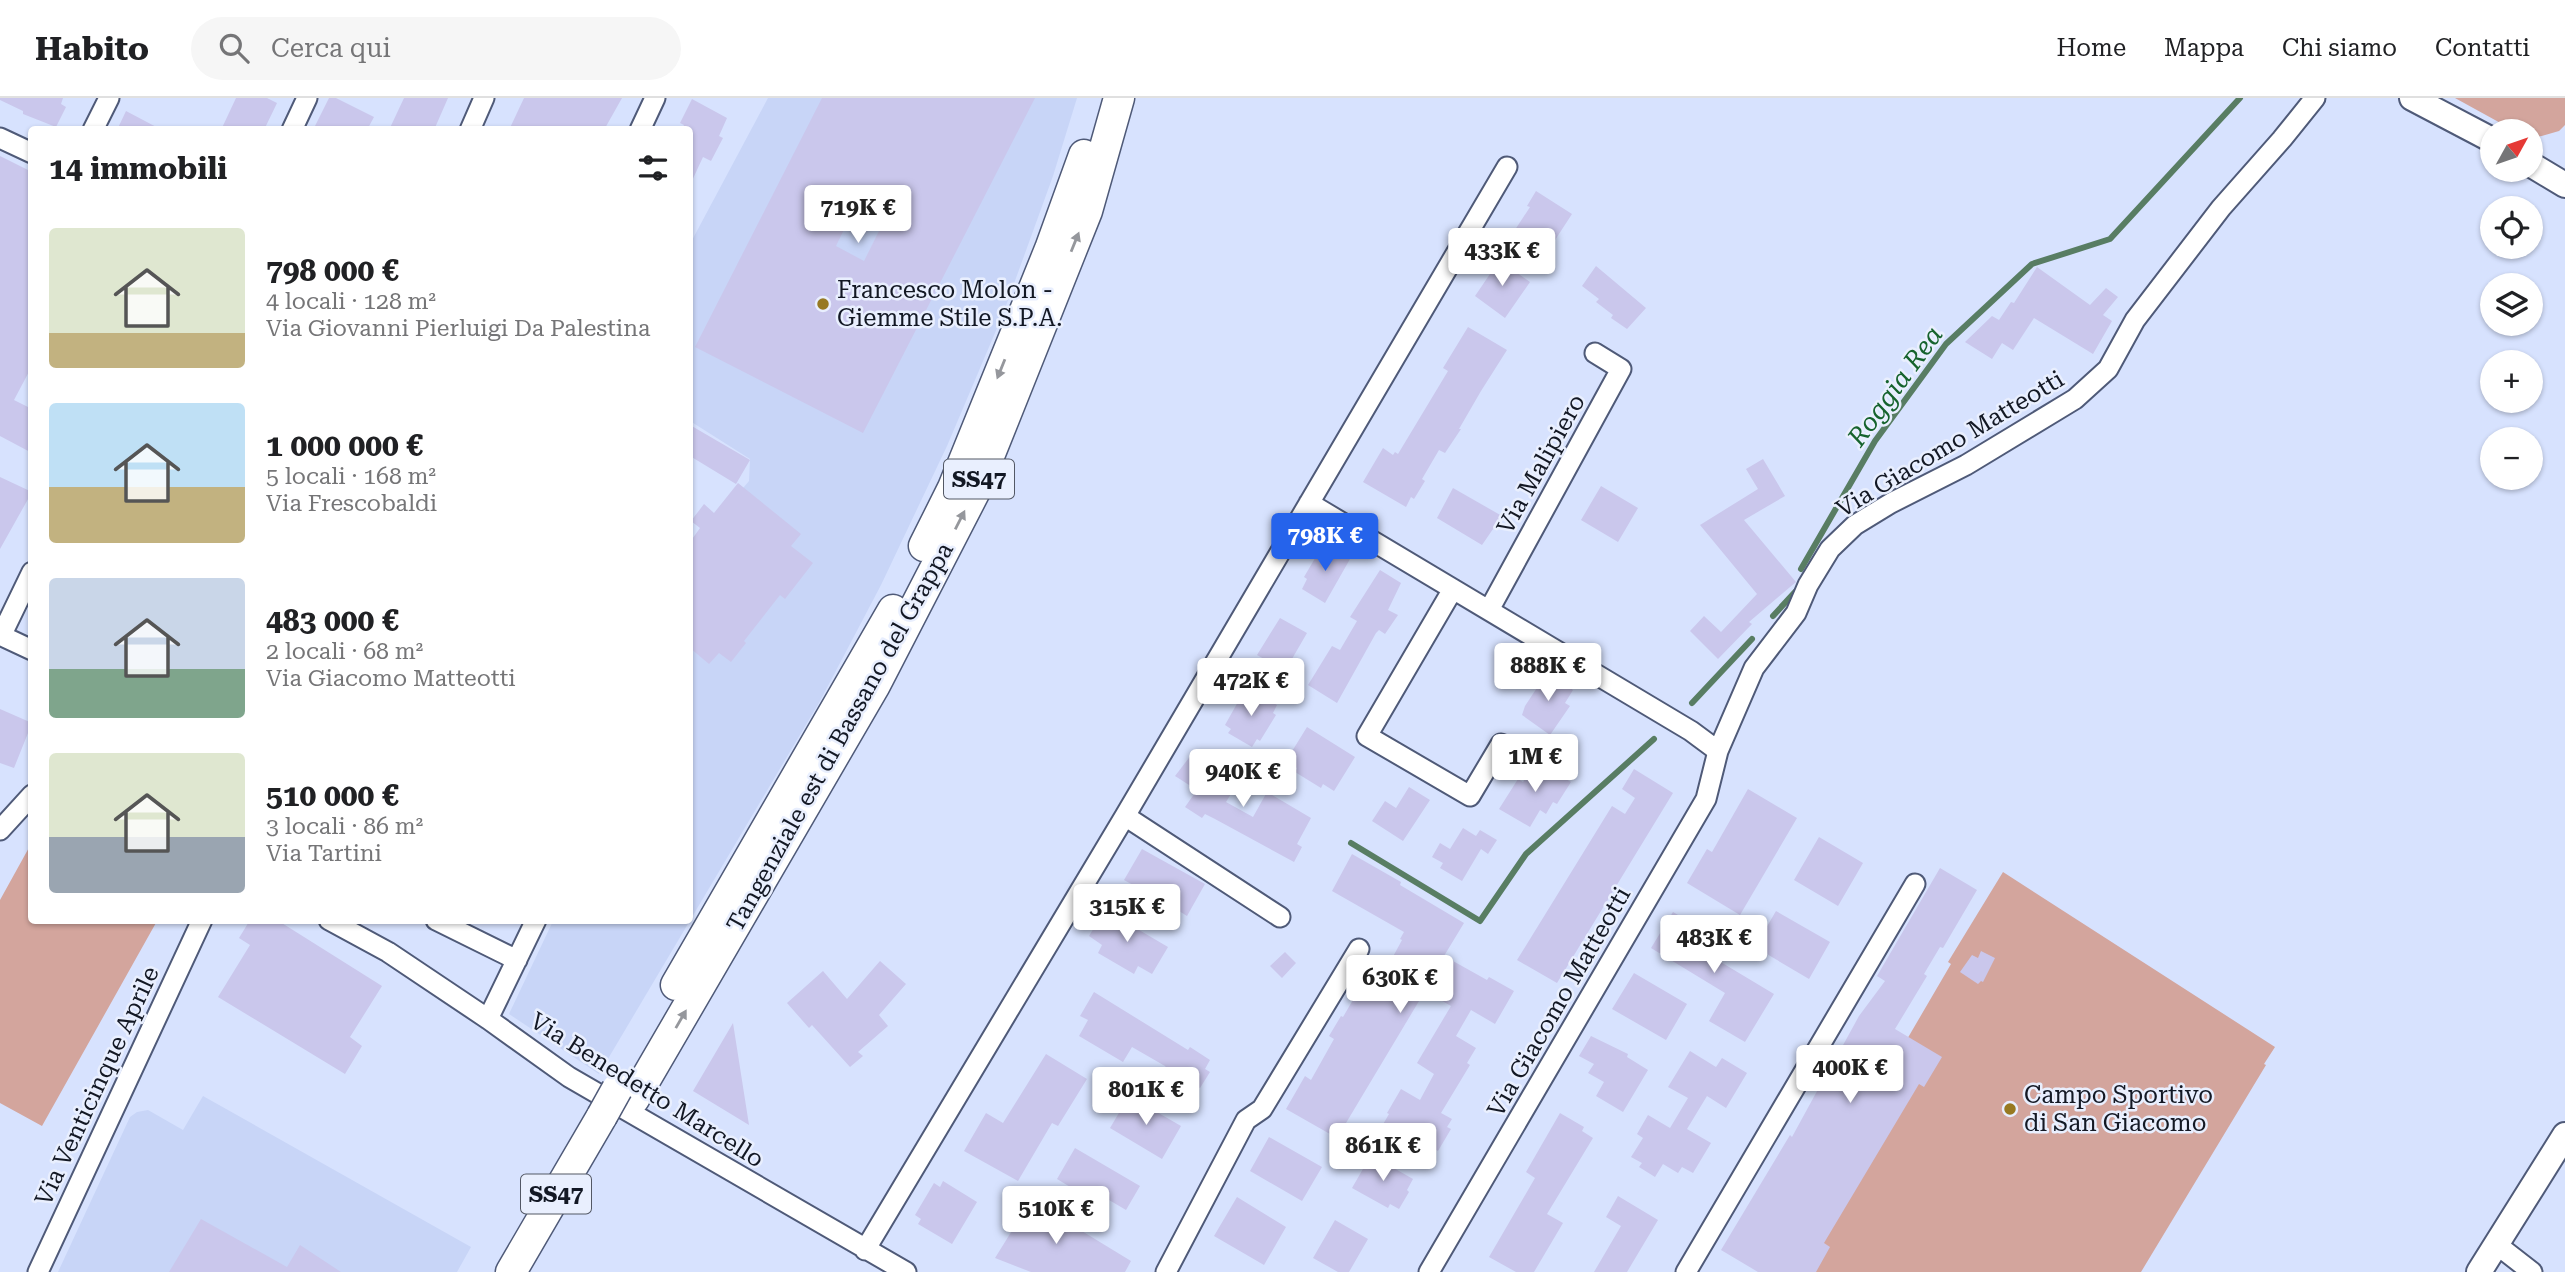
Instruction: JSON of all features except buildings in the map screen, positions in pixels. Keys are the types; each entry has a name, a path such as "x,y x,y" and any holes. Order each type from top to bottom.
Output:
{"highway":[{"name":"Tangenziale est di Bassano del Grappa","path":"626,1094 895,606 953,488 1050,249 1080,168 1101,98"},
{"name":"Tangenziale est di Bassano del Grappa","path":"511,1272 610,1121 874,685 923,593 975,491 1087,212 1119,98"},
{"path":"1087,212 1121,149 1137,98"},
{"name":"Tangenziale est di Bassano del Grappa","path":"534,1272 610,1121"}],"main road":[{"path":"2412,98 2480,134"},
{"path":"2543,172 2565,185"},
{"path":"2479,1272 2565,1135"}],"street":[{"path":"95,126 109,98"},
{"path":"294,126 307,98"},
{"path":"472,126 484,98"},
{"path":"642,126 655,98"},
{"name":"Via Giacomo Matteotti","path":"1429,1272 1706,799 1718,751 1754,668 1796,613 1808,585 1830,549 1855,525 1891,503 1966,466 2075,399 2108,369 2135,320 2221,208 2315,98"},
{"path":"0,138 28,151"},
{"path":"865,1250 1125,816 1507,167"},
{"name":"Via Malipiero","path":"1489,610 1621,369 1595,353"},
{"path":"1309,503 1691,731 1718,751"},
{"path":"28,580 0,636 28,648"},
{"path":"1453,589 1367,736 1469,796 1501,744"},
{"path":"0,830 28,799"},
{"path":"1125,816 1280,917"},
{"path":"1686,1272 1915,884"},
{"name":"Via Venticinque Aprile","path":"38,1272 200,924"},
{"name":"Via Benedetto Marcello","path":"336,924 388,952 488,1018 569,1077 906,1272"},
{"path":"444,924 516,960"},
{"path":"488,1018 534,924"},
{"path":"1166,1272 1246,1120 1262,1109 1359,949"},
{"path":"2496,1244 2532,1272"}],"shaded area":[{"path":"768,98 1077,98 1053,176 1003,314 947,446 881,585 820,701 693,915 693,547 749,481 750,459 693,423 693,238"},
{"path":"2455,98 2565,98 2565,125 2559,131 2543,136 2543,119 2493,119"},
{"path":"28,849 28,924 155,924 42,1126 0,1103 0,900"},
{"path":"2003,872 2275,1047 2264,1064 2266,1065 2141,1272 1771,1272 1951,964 1948,962"},
{"path":"552,924 688,924 599,1074 509,1014"},
{"path":"203,1096 471,1247 457,1272 58,1272 130,1117 137,1112 148,1110 183,1130"}],"waterway":[{"name":"Roggia Rea","path":"1801,569 1875,441 1946,344 2032,264 2110,239 2240,98"},
{"name":"Roggia Rea","path":"1773,616 1795,592"},
{"name":"Roggia Rea","path":"1692,703 1752,639"},
{"name":"Roggia Rea","path":"1351,843 1480,921 1526,854 1654,739"}],"place":[{"name":"Francesco Molon - Giemme Stile S.P.A.","path":"823,304"},
{"name":"Campo Sportivo di San Giacomo","path":"2010,1109"}]}
